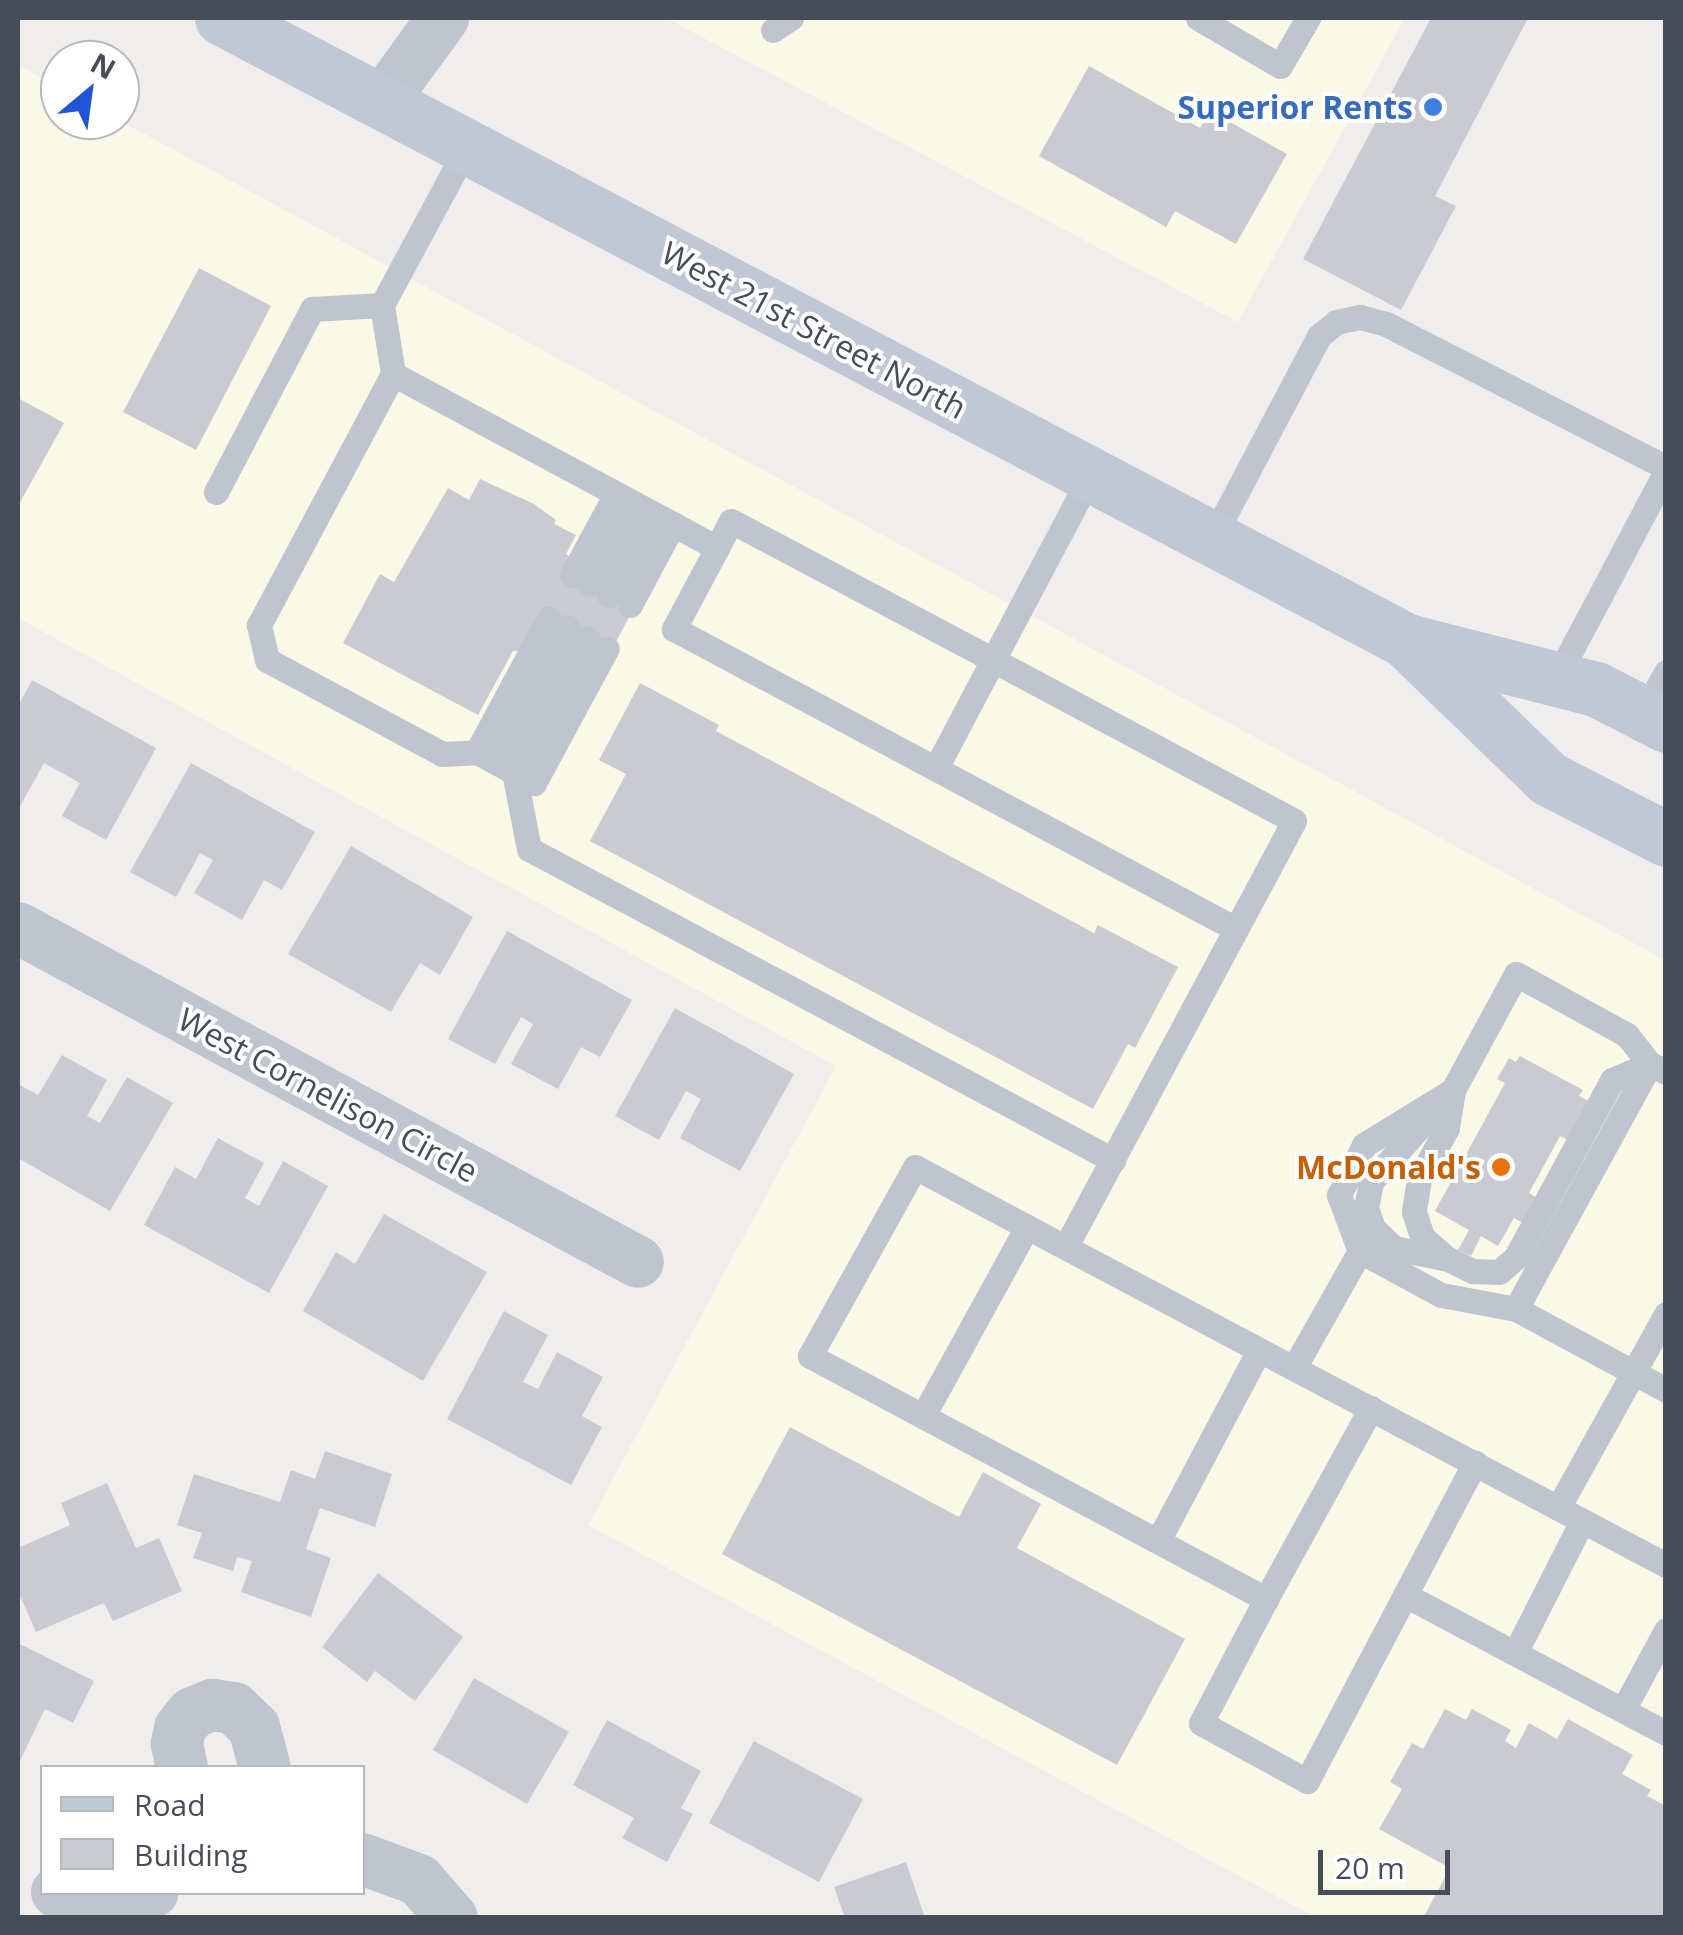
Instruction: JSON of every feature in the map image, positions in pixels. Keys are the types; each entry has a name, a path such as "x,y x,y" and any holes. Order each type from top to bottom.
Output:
{"main road":[{"name":"West 21st Street North","path":"222,18 1406,642 1658,704"},
{"name":"West 21st Street North","path":"1406,642 1549,780 1666,839"}],"street":[{"path":"382,102 402,18"},
{"path":"382,102 444,18"},
{"name":"West Cornelison Circle","path":"18,928 638,1262"},
{"path":"181,1765 177,1744 180,1728 192,1713 212,1705 234,1708 254,1727 264,1765"},
{"path":"365,1860 420,1880 452,1918"},
{"path":"77,1895 125,1895"}],"lane":[{"path":"1198,18 1280,66 1308,18"},
{"path":"467,147 382,305 393,374 259,624 267,660 442,754 496,762 534,783 577,633 496,762"},
{"path":"216,492 312,309 382,305"},
{"path":"1212,538 1319,336 1336,322 1360,317 1386,324 1666,469 1556,679"},
{"path":"393,374 717,548"},
{"path":"936,768 1091,475"},
{"path":"644,509 600,590 644,509"},
{"path":"1066,1247 1113,1160 1236,929 1294,820 731,520 674,629 1236,929"},
{"path":"496,762 529,849 1113,1160"},
{"path":"1516,974 1627,1035 1658,1068 1612,1080 1516,1257 1499,1272 1473,1271 1446,1258 1394,1248 1373,1228 1366,1207 1378,1173 1453,1090 1516,974"},
{"path":"1516,1309 1658,1068"},
{"path":"1453,1090 1364,1145 1338,1195 1360,1251 1442,1295 1516,1309 1666,1390"},
{"path":"1446,1258 1422,1236 1414,1212 1419,1179 1446,1128 1453,1090"},
{"path":"1266,1599 810,1356 915,1168 1666,1565"},
{"path":"923,1416 1028,1227"},
{"path":"1294,1368 1360,1251"},
{"path":"1558,1508 1666,1314"},
{"path":"1158,1541 1260,1350"},
{"path":"1371,1408 1202,1724 1307,1781 1474,1463"},
{"path":"1515,1653 1582,1520"},
{"path":"1405,1595 1666,1733"},
{"path":"1623,1710 1666,1630"}],"shaded area":[{"path":"666,18 1405,18 1238,322"},
{"path":"18,65 40,77 40,140 140,140 140,131 1665,960 1665,1917 1315,1917 588,1525 836,1066 18,618"}],"building":[{"name":"Superior Rents","path":"1431,18 1528,18 1435,196 1456,206 1401,310 1303,259"},
{"path":"1089,66 1200,128 1210,111 1287,154 1236,244 1175,211 1166,227 1039,156"},
{"path":"199,268 271,306 196,450 123,412"},
{"path":"18,398 64,423 18,506"},
{"path":"480,479 534,504 556,520 554,524 576,535 566,554 634,608 611,651 513,651 478,715 343,643 380,574 394,582 448,488 469,500"},
{"path":"32,680 156,748 106,840 62,816 80,783 44,763 18,810 18,706"},
{"path":"640,683 719,725 716,731 1094,933 1098,925 1178,967 1135,1048 1128,1044 1093,1109 590,841 626,774 599,760"},
{"path":"191,763 315,832 282,890 264,880 242,920 194,893 213,860 200,853 176,897 130,872"},
{"path":"351,846 473,917 440,975 420,963 391,1012 288,954"},
{"path":"507,931 632,1000 600,1057 581,1047 558,1089 511,1064 533,1024 521,1017 495,1064 448,1039"},
{"path":"675,1008 794,1074 740,1171 680,1138 701,1099 686,1091 659,1140 615,1116"},
{"path":"62,1055 107,1080 87,1116 100,1123 127,1077 173,1103 110,1211 18,1158 18,1089 20,1085 38,1095"},
{"name":"McDonald's","path":"1520,1056 1583,1090 1579,1096 1590,1102 1568,1140 1560,1136 1529,1193 1537,1198 1523,1223 1514,1218 1498,1246 1481,1236 1471,1256 1458,1250 1469,1230 1435,1211 1505,1083 1497,1079 1509,1058 1516,1062"},
{"path":"218,1138 264,1163 245,1198 259,1206 283,1161 328,1186 269,1293 144,1225 175,1167 196,1179"},
{"path":"384,1214 487,1272 423,1381 303,1311 336,1252 355,1264"},
{"path":"504,1311 548,1335 523,1382 538,1389 557,1352 603,1377 582,1416 602,1427 571,1485 447,1419"},
{"path":"790,1427 959,1517 983,1472 1041,1504 1017,1548 1185,1639 1117,1765 722,1554"},
{"path":"325,1451 392,1474 375,1527 320,1508 306,1549 331,1558 311,1617 241,1592 252,1561 237,1557 233,1571 193,1558 202,1533 177,1525 194,1474 280,1502 291,1470 315,1479"},
{"path":"107,1483 136,1548 159,1538 182,1591 113,1621 104,1603 36,1632 18,1591 18,1548 70,1525 61,1503"},
{"path":"378,1573 463,1637 415,1701 375,1671 367,1682 322,1647"},
{"path":"18,1643 94,1681 73,1723 45,1709 18,1765"},
{"path":"474,1678 569,1732 527,1804 433,1750"},
{"path":"1445,1709 1466,1720 1472,1709 1511,1730 1505,1741 1516,1748 1529,1723 1557,1739 1568,1719 1633,1755 1622,1774 1651,1790 1647,1796 1666,1806 1666,1918 1423,1918 1450,1868 1379,1829 1402,1789 1390,1782 1412,1743 1423,1749"},
{"path":"607,1720 701,1771 681,1808 693,1814 667,1862 622,1838 634,1818 573,1785"},
{"path":"754,1741 863,1799 819,1882 709,1823"},
{"path":"906,1862 925,1918 845,1918 834,1887"}],"place":[{"name":"Superior Rents","path":"1433,107"},
{"name":"McDonald's","path":"1501,1167"}]}
